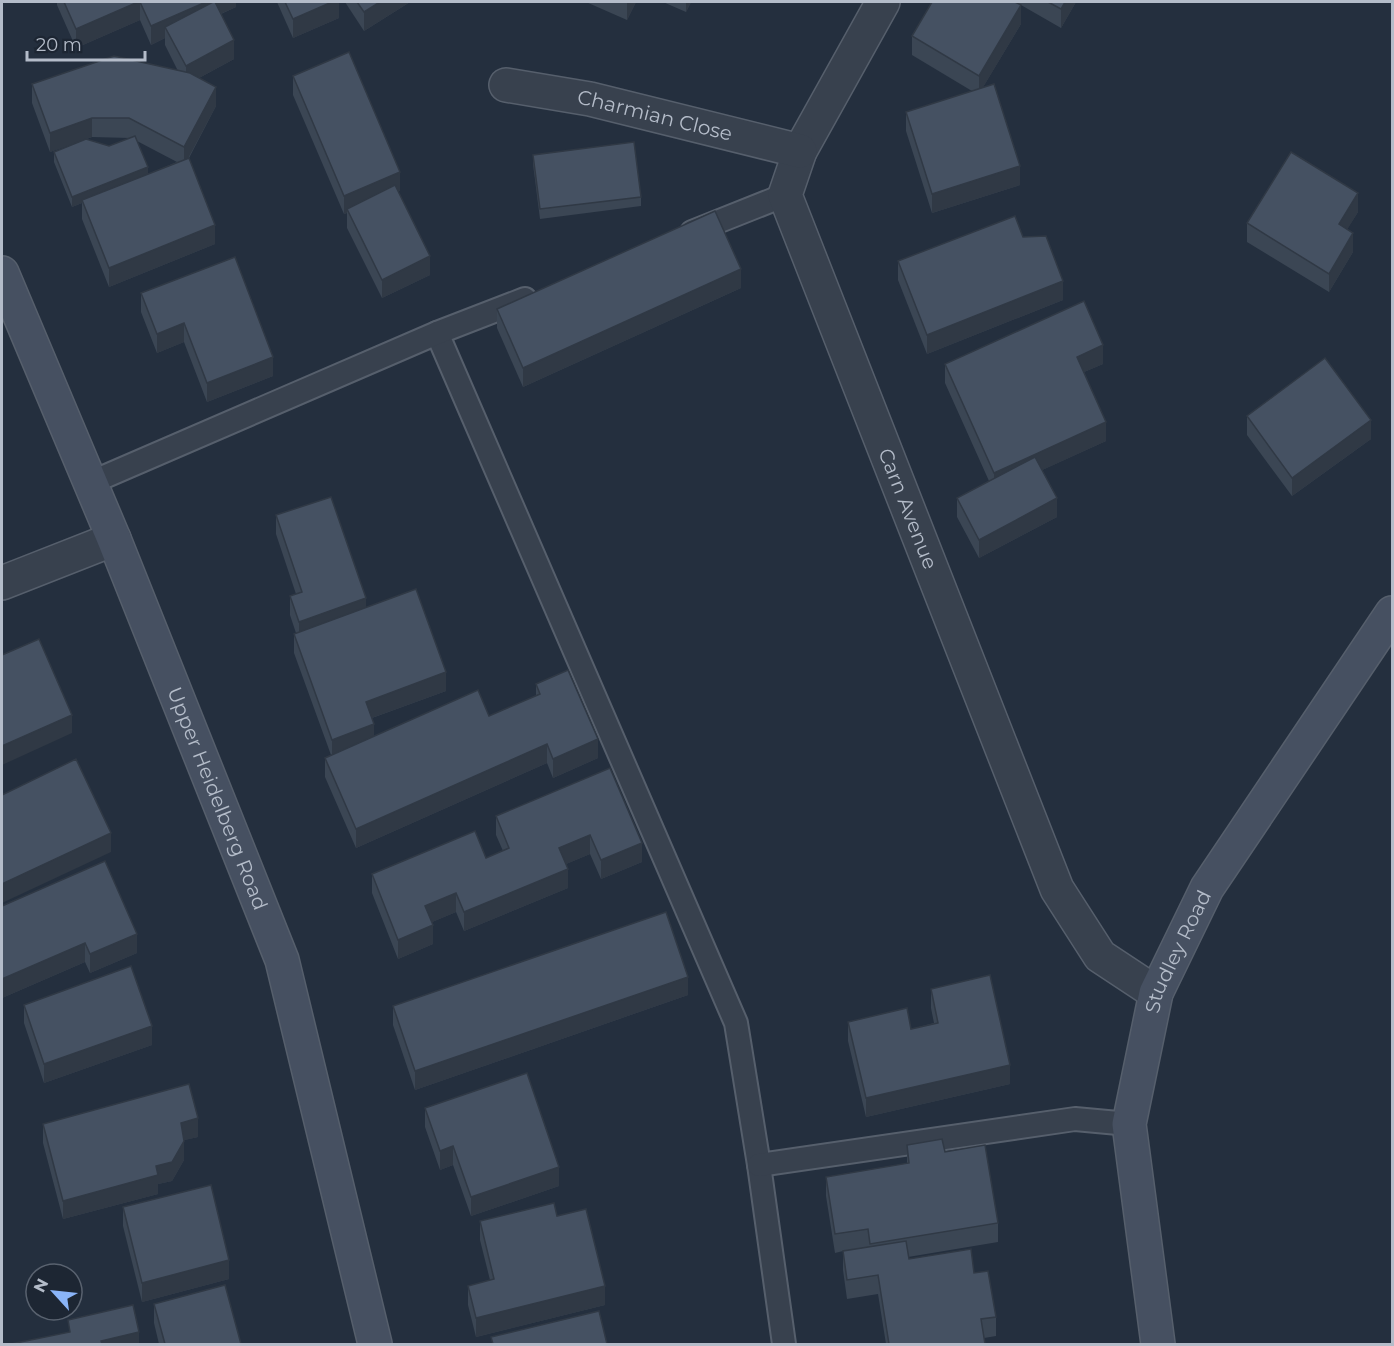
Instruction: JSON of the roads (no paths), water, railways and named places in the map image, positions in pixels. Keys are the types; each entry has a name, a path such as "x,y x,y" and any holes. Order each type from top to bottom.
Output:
{"main road":[{"name":"Upper Heidelberg Road","path":"2,273 114,539 282,960 375,1344"},
{"name":"Studley Road","path":"1158,1344 1129,1124 1156,993 1207,888 1392,613"}],"street":[{"path":"785,195 800,151 883,2"},
{"name":"Charmian Close","path":"506,85 590,99 800,151"},
{"name":"Carn Avenue","path":"785,195 1057,889 1100,956 1156,993"},
{"path":"2,583 114,539"}],"lane":[{"path":"677,238 785,195"},
{"path":"90,483 437,333 546,290"},
{"path":"437,333 736,1023 784,1344"},
{"path":"759,1165 1075,1119 1129,1124"}]}
